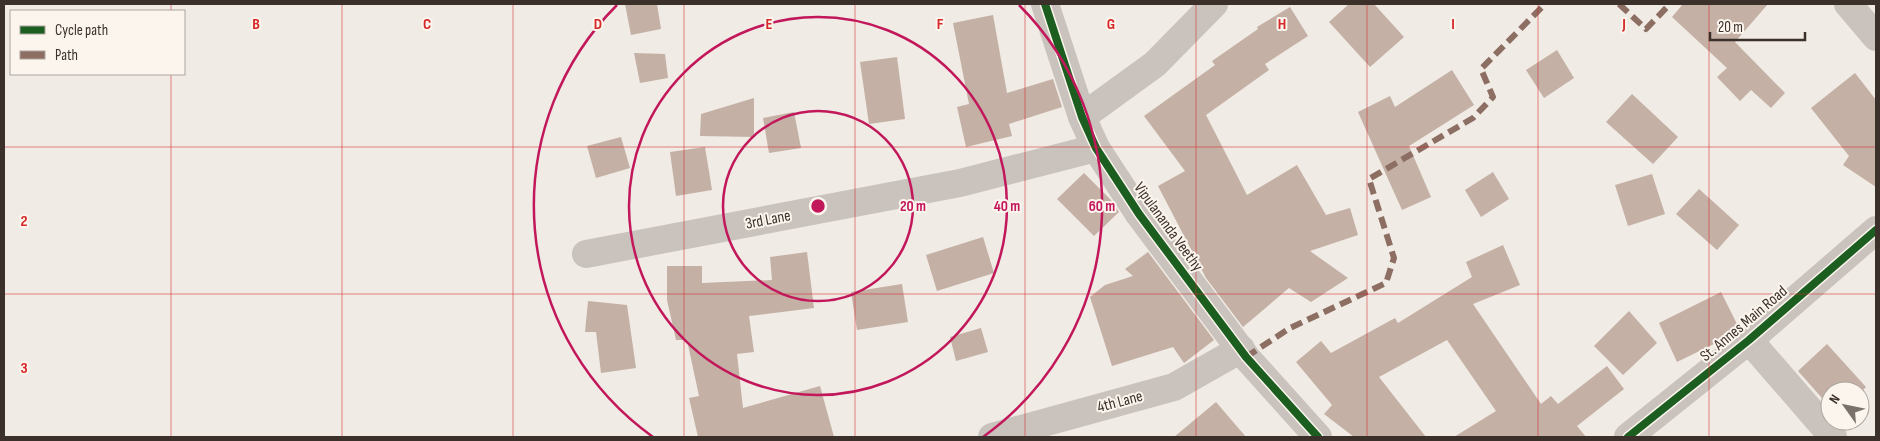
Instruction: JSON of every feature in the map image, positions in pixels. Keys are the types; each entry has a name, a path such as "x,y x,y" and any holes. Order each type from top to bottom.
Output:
{"street":[{"name":"Vipulananda Veethy","path":"1046,4 1082,117 1096,148 1139,214 1246,357 1318,437"},
{"path":"1082,117 1155,64 1214,4"},
{"path":"1848,4 1876,37"},
{"name":"3rd Lane","path":"586,254 960,183 1096,148"},
{"name":"St. Annes Main Road","path":"1628,437 1749,340 1876,230"},
{"path":"1749,340 1832,437"},
{"name":"4th Lane","path":"992,437 1174,387 1241,349"}],"building":[{"path":"625,4 657,4 661,29 631,35"},
{"path":"1349,4 1374,4 1404,37 1370,67 1329,22"},
{"path":"1683,4 1768,4 1735,42 1785,93 1771,108 1751,90 1740,101 1717,77 1727,68 1672,17"},
{"path":"1290,7 1308,36 1265,64 1269,70 1206,115 1247,195 1297,165 1326,215 1350,208 1358,235 1310,251 1348,278 1311,302 1289,288 1243,327 1206,278 1158,186 1185,171 1144,116 1215,65 1212,61 1258,29 1257,27"},
{"path":"993,15 1007,93 1053,79 1062,107 1009,124 1012,136 966,147 957,107 969,104 953,23"},
{"path":"1557,50 1574,78 1544,98 1526,70"},
{"path":"634,53 665,54 668,78 640,83"},
{"path":"897,57 905,119 869,124 860,62"},
{"path":"1452,70 1474,105 1409,146 1431,197 1402,210 1358,112 1390,96 1395,107"},
{"path":"1855,73 1876,100 1876,187 1843,165 1849,156 1811,108"},
{"path":"1632,94 1678,137 1653,164 1606,122"},
{"path":"754,98 754,137 700,136 701,114"},
{"path":"794,112 801,148 769,153 763,118"},
{"path":"621,137 630,168 596,178 587,146"},
{"path":"705,147 712,190 676,196 670,152"},
{"path":"1493,172 1509,199 1481,217 1465,190"},
{"path":"1084,173 1111,200 1119,212 1094,236 1057,199"},
{"path":"1652,174 1665,214 1628,226 1615,185"},
{"path":"1699,189 1739,225 1717,250 1676,214"},
{"path":"983,237 994,273 937,291 926,255"},
{"path":"1503,245 1520,285 1473,304 1541,404 1551,396 1558,404 1607,366 1624,389 1577,426 1586,437 1454,437 1496,411 1447,340 1379,377 1426,437 1354,437 1324,414 1332,405 1296,362 1321,341 1331,353 1395,318 1398,323 1472,277 1466,262"},
{"path":"807,252 814,308 749,316 754,352 737,354 743,408 820,386 834,437 698,437 689,398 699,396 687,340 676,340 667,300 667,266 702,266 702,283 772,280 770,257"},
{"path":"1148,252 1214,340 1184,363 1173,347 1112,366 1090,297 1105,285 1133,276 1125,269"},
{"path":"902,284 908,322 857,330 851,292"},
{"path":"1721,292 1739,328 1728,337 1677,362 1659,323"},
{"path":"588,301 627,305 636,368 601,373 596,332 585,332"},
{"path":"1629,311 1657,343 1623,375 1594,346"},
{"path":"981,328 988,352 956,361 950,337"},
{"path":"1827,344 1861,381 1820,381 1820,396 1798,371"},
{"path":"1216,402 1246,437 1174,437"}],"marked path":[{"path":"1246,357 1290,328 1386,283 1394,258 1369,179 1473,118 1493,97 1481,69 1545,4"},
{"path":"1619,4 1646,29 1670,4"}],"cycle path":[{"path":"1045,4 1082,117 1096,148 1139,214 1246,357 1318,437"},
{"path":"1628,437 1749,340 1876,230"}]}
